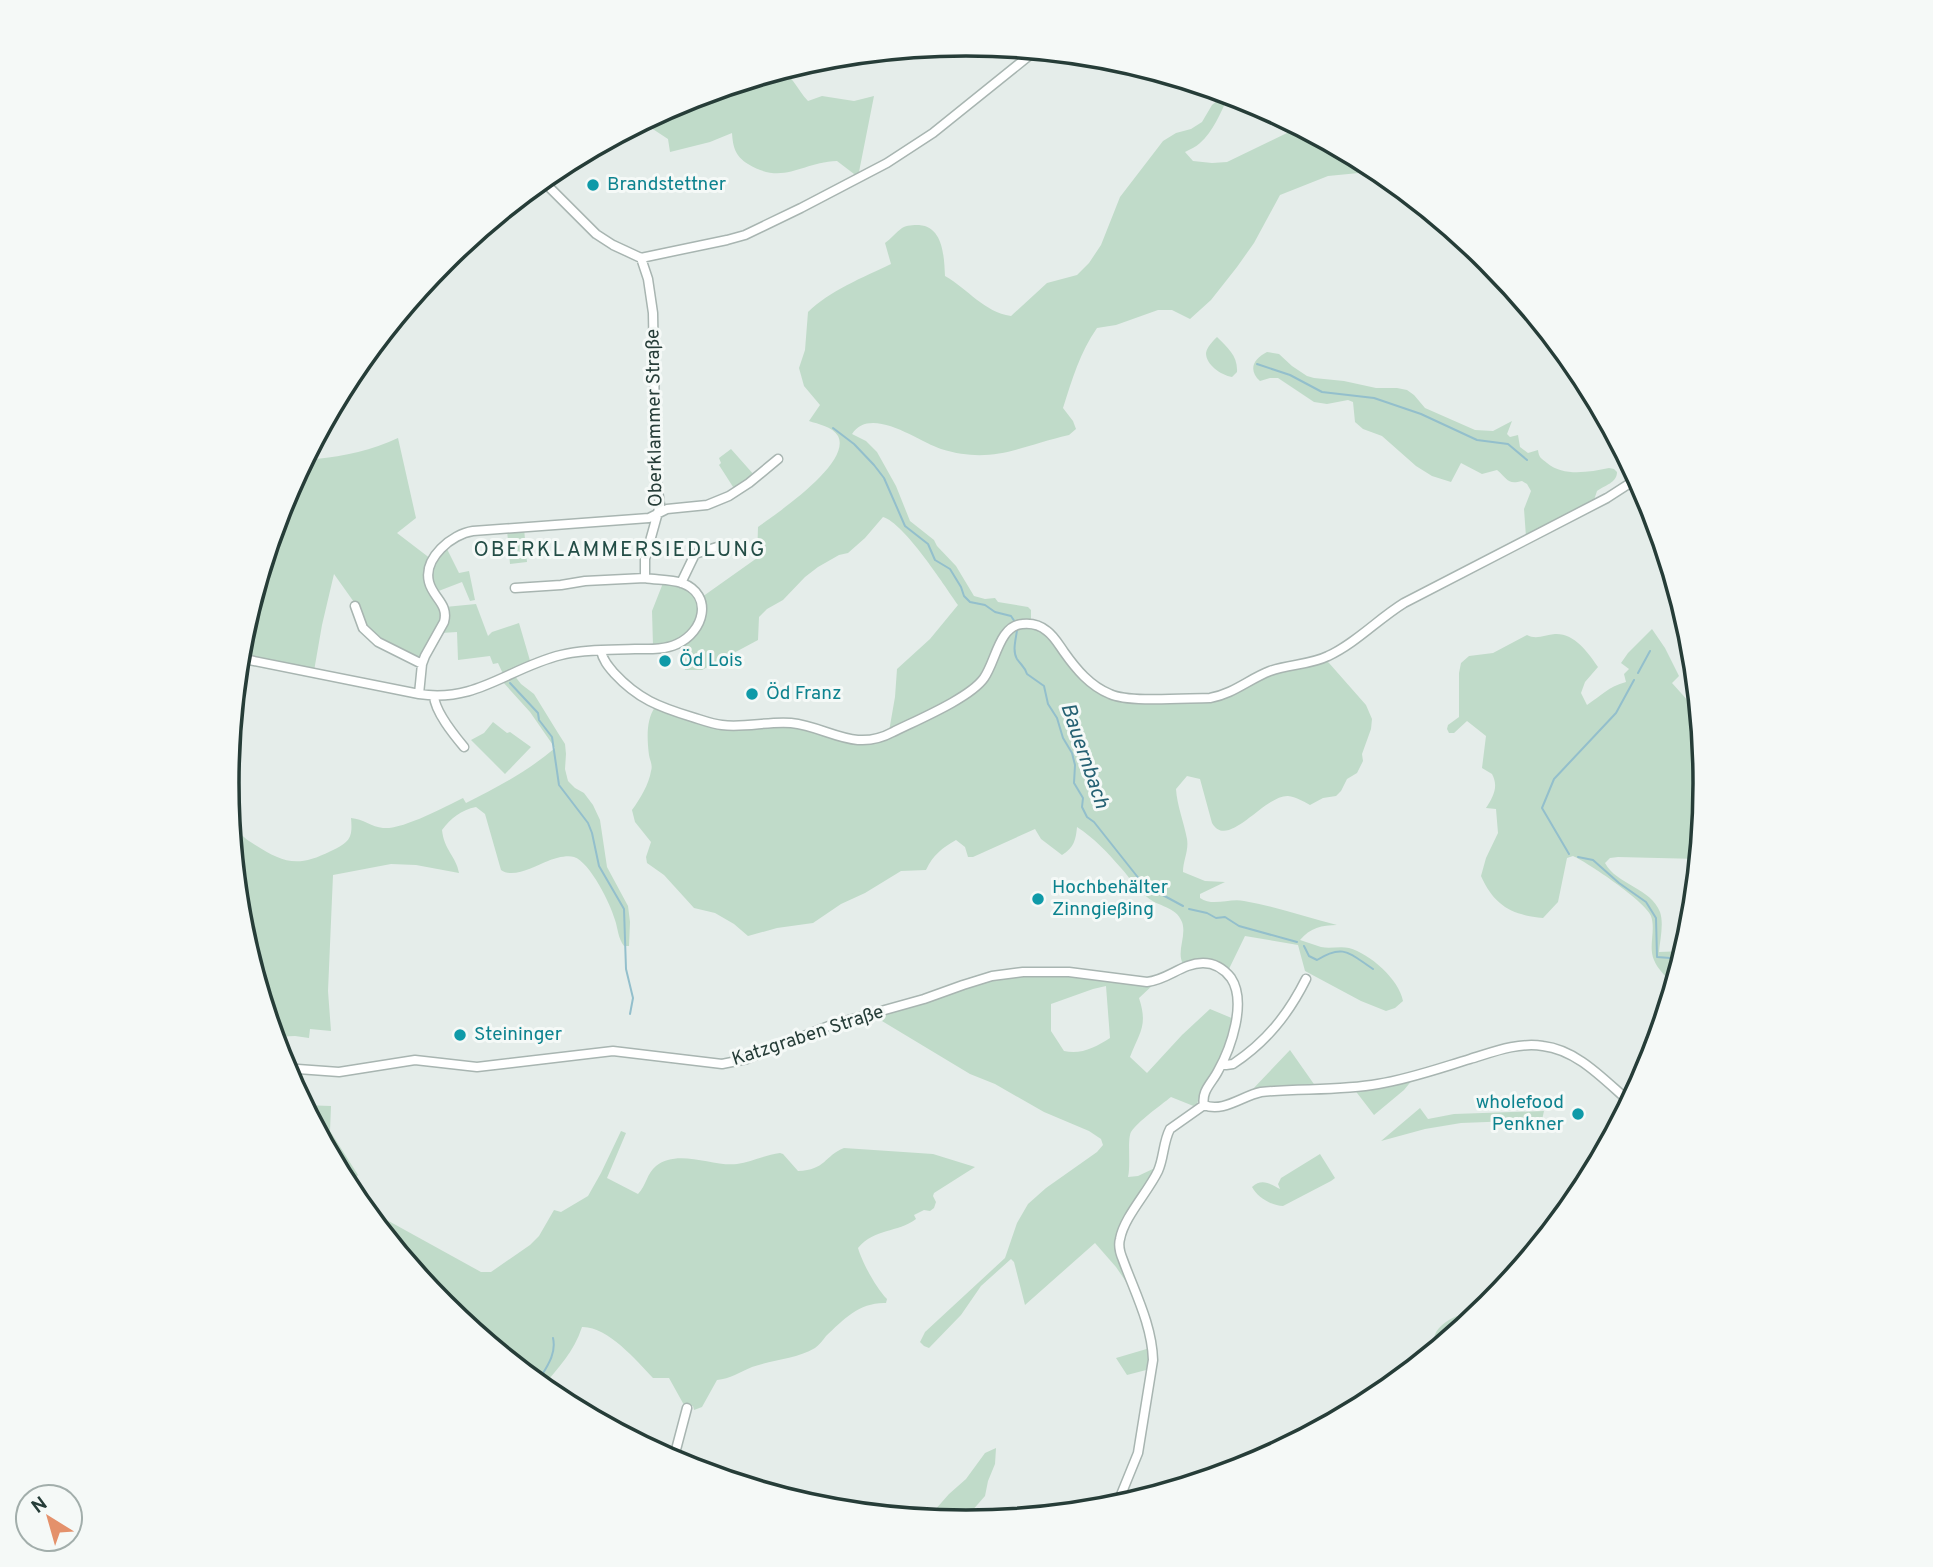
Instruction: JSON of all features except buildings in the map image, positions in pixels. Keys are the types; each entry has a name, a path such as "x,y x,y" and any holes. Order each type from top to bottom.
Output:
{"street":[{"path":"550,188 596,234 642,258 711,244 745,234 858,179 933,133 1025,59"},
{"name":"Oberklammer Straße","path":"642,258 653,313 656,476 660,505 645,559 645,578"},
{"path":"419,694 422,664 446,615 429,584 428,571 435,556 452,538 472,531 649,518 667,509 707,505 750,483 778,459"},
{"path":"601,651 604,659 628,688 656,705 721,725 788,723 808,726 854,741 873,740 890,734 978,685 986,676 1004,635 1009,629 1023,624 1032,624 1046,630 1087,680 1110,694 1126,698 1210,698 1229,693 1270,671 1327,657 1404,603 1607,498 1629,484"},
{"path":"681,583 692,557 717,547"},
{"path":"250,660 419,694 447,696 466,693 561,655 664,648 677,644 687,638 700,622 702,612 698,596 691,588 681,583 645,578 515,588"},
{"path":"355,606 363,628 378,642 422,664"},
{"path":"434,696 434,702 447,725 464,747"},
{"name":"Katzgraben Straße","path":"297,1069 340,1072 415,1060 477,1067 613,1051 722,1064 747,1059 831,1025 924,999 992,976 1069,971 1147,982 1159,980 1182,968 1208,963 1220,968 1230,978 1236,990 1237,1018 1222,1064 1204,1094 1204,1105"},
{"path":"1222,1064 1233,1064 1273,1031 1306,979"},
{"path":"1122,1494 1135,1462 1140,1441 1152,1371 1152,1347 1148,1325 1120,1252 1119,1239 1157,1175 1170,1129 1204,1105 1210,1108 1221,1107 1261,1092 1378,1084 1506,1048 1531,1045 1556,1049 1571,1055 1623,1096"},
{"path":"676,1450 688,1408"}],"green space":[{"path":"791,78 808,101 822,96 854,101 874,96 858,177 837,161 782,173 761,170 748,164 737,154 732,133 710,142 670,152 668,139 651,128 688,111"},
{"path":"1217,101 1225,104 1209,133 1185,152 1193,161 1227,162 1288,131 1361,173 1328,176 1280,195 1254,243 1237,267 1211,300 1190,319 1172,310 1158,310 1116,325 1097,328 1081,356 1063,408 1076,429 1069,435 1006,452 976,455 941,449 883,424 860,426 852,434 866,441 877,452 896,486 910,521 934,540 956,566 974,596 995,598 998,602 1028,607 1031,610 1031,622 1021,626 1042,630 1105,695 1211,701 1261,677 1326,660 1329,663 1366,705 1372,719 1362,754 1363,761 1357,773 1347,779 1336,796 1323,798 1310,805 1288,796 1278,798 1227,830 1219,830 1212,823 1200,779 1187,776 1176,789 1187,843 1183,872 1205,881 1225,882 1200,894 1200,898 1205,901 1238,900 1256,903 1337,925 1317,928 1300,940 1321,947 1349,948 1366,956 1390,976 1403,1001 1386,1011 1361,1001 1305,971 1298,945 1245,936 1228,971 1224,968 1183,964 1183,927 1176,913 1143,894 1106,851 1077,827 1074,843 1062,855 1041,839 1035,829 973,857 968,857 965,847 956,840 938,852 926,870 901,871 841,904 813,923 777,928 748,936 715,913 694,908 664,875 647,863 646,857 651,842 635,822 632,810 652,769 648,730 655,707 703,723 799,726 842,739 888,737 897,669 930,639 958,605 902,530 883,517 848,553 818,567 783,600 767,609 759,617 758,640 702,670 685,670 685,643 699,628 702,597 757,558 758,527 824,473 834,460 839,447 838,436 833,430 809,421 820,405 804,386 799,368 805,350 808,312 836,291 891,264 885,243 902,228 919,225 927,227 938,237 943,252 945,276 984,305 1011,316 1047,283 1077,275 1089,263 1101,245 1120,197 1163,141 1202,122"},
{"path":"1217,337 1236,361 1237,372 1232,377 1215,369 1207,357 1210,344"},
{"path":"1267,352 1279,354 1292,366 1314,378 1407,390 1425,408 1475,430 1493,431 1512,421 1507,434 1510,437 1518,435 1520,447 1528,453 1538,450 1541,458 1554,467 1569,472 1609,468 1617,472 1616,476 1597,491 1593,503 1526,537 1524,509 1531,491 1527,484 1522,481 1510,482 1497,470 1482,474 1461,463 1451,482 1432,476 1416,466 1382,436 1363,429 1355,422 1353,402 1314,402 1278,378 1260,381 1253,369 1255,361"},
{"path":"398,438 416,518 397,533 431,559 426,575 442,609 442,621 421,658 417,659 377,640 334,574 314,671 250,658 264,595 278,550 294,505 316,459 368,449"},
{"path":"731,449 755,476 735,490 719,465 719,458"},
{"path":"524,528 527,562 510,564 507,530"},
{"path":"446,547 459,573 469,571 475,600 470,601 462,582 436,592 431,580 432,569"},
{"path":"663,583 691,593 696,599 700,615 689,633 681,639 653,646 652,611"},
{"path":"476,604 488,636 492,632 519,623 531,664 504,676 498,663 493,664 490,656 458,660 457,632 441,633 445,607"},
{"path":"1652,629 1679,676 1672,683 1689,702 1694,784 1690,859 1618,857 1610,858 1605,863 1617,877 1656,904 1662,922 1659,952 1674,951 1667,978 1654,960 1653,927 1647,910 1615,883 1573,856 1567,858 1558,902 1543,918 1513,911 1498,901 1481,876 1498,833 1496,809 1486,808 1495,788 1492,774 1482,768 1486,736 1467,721 1454,733 1449,733 1447,729 1448,725 1459,717 1459,673 1461,663 1469,656 1493,653 1527,635 1537,637 1555,634 1568,637 1585,650 1598,667 1585,682 1581,693 1587,705 1626,682 1624,674 1629,669 1621,663"},
{"path":"514,675 534,694 565,744 568,781 584,793 593,805 600,820 607,867 628,906 629,946 622,943 613,913 587,867 571,856 551,860 524,871 512,873 501,870 485,814 476,807 471,808 457,815 442,830 459,873 416,865 391,864 333,875 328,991 331,1031 310,1029 309,1038 285,1036 264,972 253,925 241,835 280,858 289,861 308,860 346,842 351,831 351,818 391,828 423,817 463,798 466,803 490,791 555,748 530,712 502,681"},
{"path":"493,722 531,747 505,774 471,740 484,733"},
{"path":"1070,973 1154,984 1139,998 1143,1022 1130,1057 1147,1073 1210,1009 1234,1019 1218,1066 1201,1092 1196,1107 1171,1097 1131,1132 1128,1177 1138,1176 1157,1167 1117,1240 1133,1292 1095,1243 1025,1305 1011,1259 981,1286 961,1315 929,1348 920,1342 925,1332 1005,1258 1017,1223 1028,1204 1103,1145 1101,1139 1089,1131 1044,1112 995,1084 970,1074 872,1015 1002,976","holes":["1106,986 1110,1038 1082,1051 1064,1051 1051,1031 1051,1004"]},
{"path":"1290,1050 1316,1087 1250,1092"},
{"path":"1413,1079 1374,1115 1354,1089"},
{"path":"314,1105 331,1106 330,1131 358,1175 356,1178"},
{"path":"1420,1108 1428,1119 1454,1114 1544,1111 1542,1120 1461,1123 1381,1141"},
{"path":"621,1131 626,1133 607,1178 638,1194 656,1166 665,1161 685,1158 737,1164 780,1153 798,1171 820,1165 844,1148 933,1154 975,1167 934,1193 936,1202 930,1211 924,1210 914,1215 916,1219 872,1237 858,1248 870,1275 887,1299 886,1303 868,1305 853,1313 808,1352 752,1367 717,1380 702,1407 694,1410 693,1406 684,1405 669,1378 653,1378 620,1345 592,1328 582,1327 560,1366 549,1379 524,1361 452,1298 383,1218 481,1272 491,1272 530,1245 539,1236 554,1210 561,1212 588,1196"},
{"path":"1320,1154 1335,1178 1283,1206 1265,1200 1252,1187 1263,1182 1280,1189 1278,1184 1281,1178"},
{"path":"1457,1316 1459,1318 1435,1340 1437,1331"},
{"path":"1150,1348 1150,1369 1127,1375 1116,1358"},
{"path":"996,1448 995,1464 985,1496 972,1511 935,1510 966,1479 985,1453"}],"waterway":[{"path":"1257,364 1290,375 1322,392 1374,398 1421,414 1477,440 1508,444 1527,460"},
{"name":"Bauernbach","path":"833,428 854,444 874,465 884,478 905,526 928,544 935,560 950,569 964,596 970,602 1011,616 1015,622"},
{"name":"Bauernbach","path":"1017,630 1017,659 1027,674 1044,686 1048,704 1072,753 1075,765 1074,783 1083,798 1082,807 1087,817 1094,822 1140,880 1183,906"},
{"path":"1638,673 1650,651"},
{"path":"1569,854 1542,808 1554,779 1616,713 1634,680"},
{"path":"510,683 538,713 539,720 552,737 559,785 588,823 599,866 624,909 626,969 633,998 630,1014"},
{"path":"1578,857 1593,860 1646,902 1656,918 1657,957 1672,958"},
{"name":"Bauernbach","path":"1189,909 1216,918 1225,917 1239,926 1297,942"},
{"name":"Bauernbach","path":"1304,946 1309,956 1317,960 1341,951 1373,969"},
{"path":"543,1374 552,1356 553,1338"}],"place":[{"name":"Brandstettner","path":"593,185"},
{"name":"Öd Lois","path":"665,661"},
{"name":"Öd Franz","path":"752,694"},
{"name":"Hochbehälter Zinngießing","path":"1038,899"},
{"name":"Steininger","path":"460,1035"},
{"name":"wholefood Penkner","path":"1578,1114"}],"district":[{"name":"OBERKLAMMERSIEDLUNG","path":"620,550"}]}
